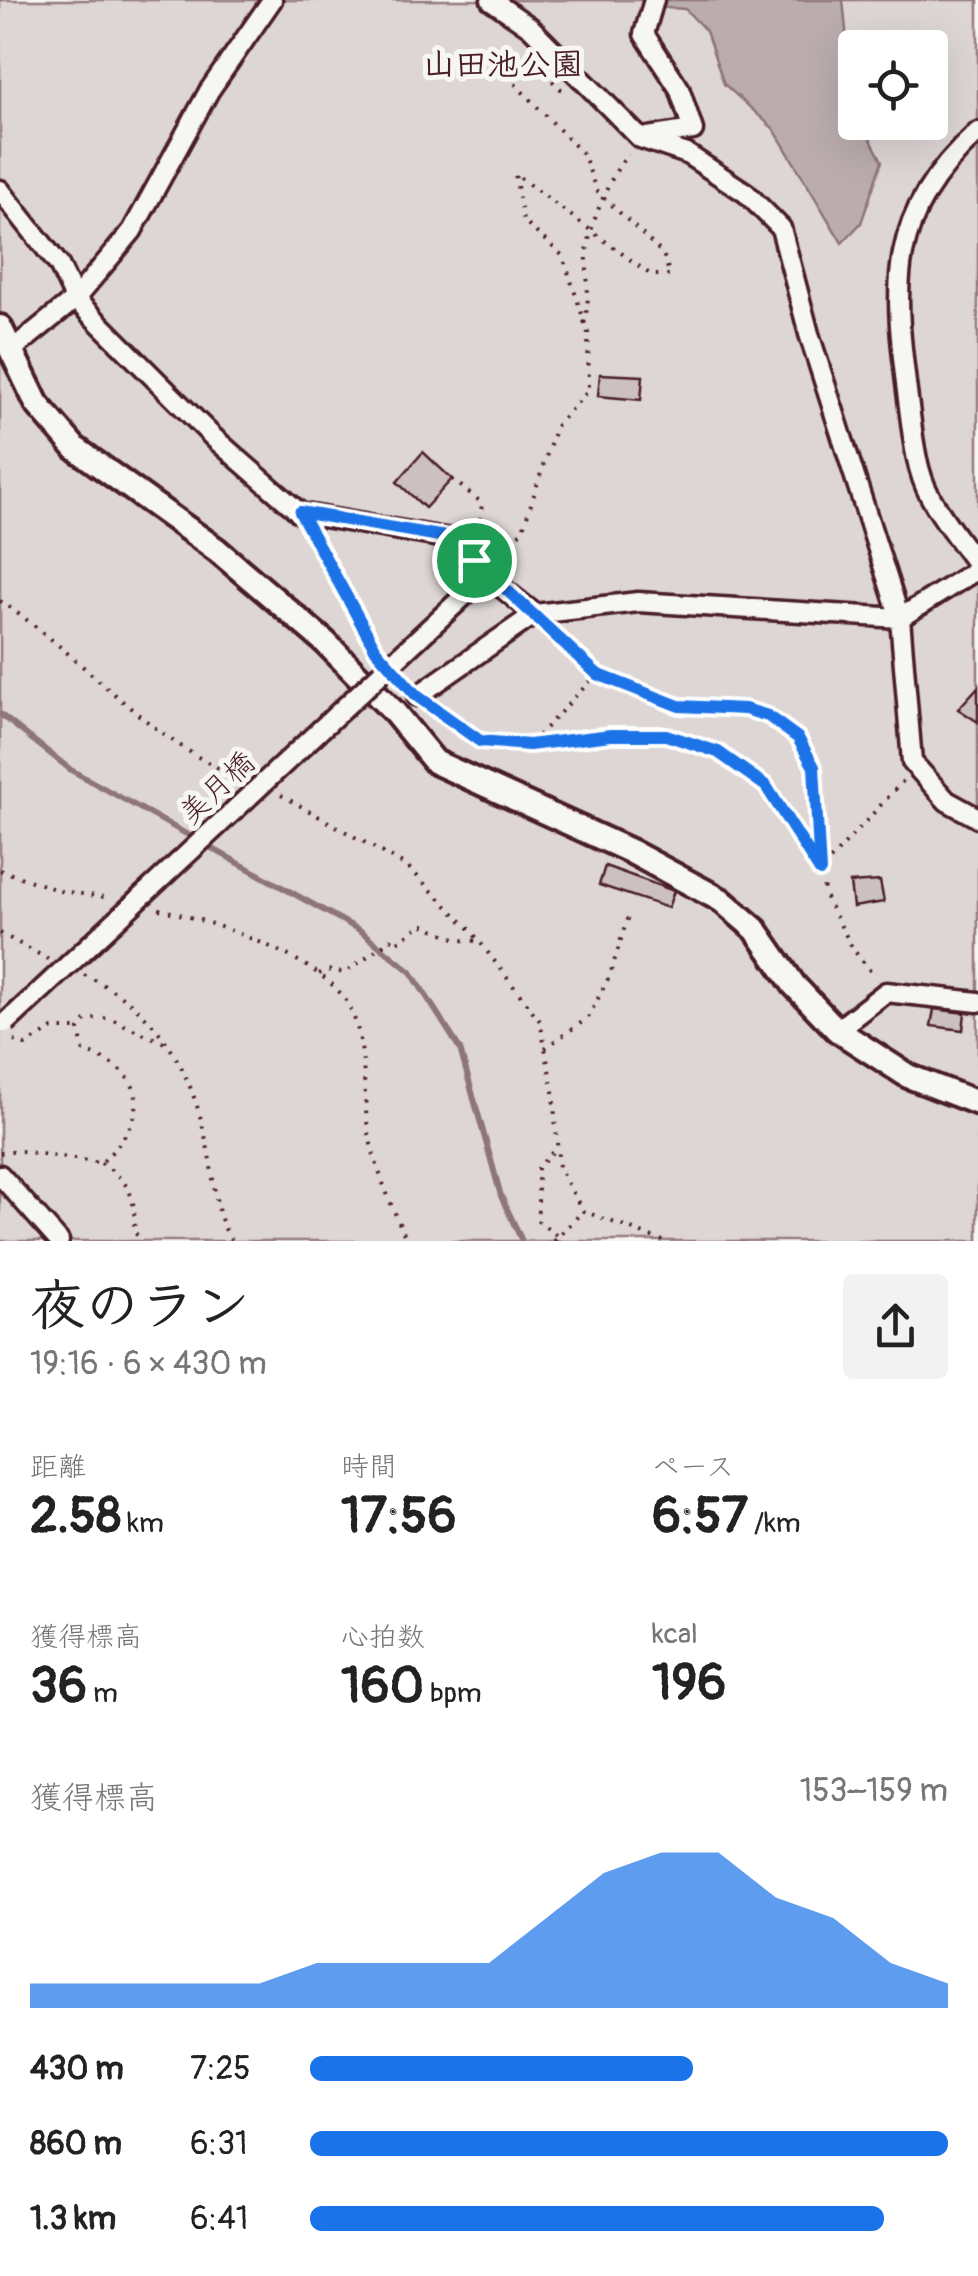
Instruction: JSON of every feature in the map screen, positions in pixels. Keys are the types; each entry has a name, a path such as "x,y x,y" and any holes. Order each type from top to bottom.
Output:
{"street":[{"path":"12,350 75,299 132,231 209,90 272,0"},
{"path":"491,0 530,27 640,138 688,154 746,193 781,228 809,334 900,618 912,762 946,801 978,818"},
{"path":"640,138 693,130 678,88 644,34 654,0"},
{"path":"417,696 535,614 638,602 900,618 978,568 928,494 912,424 896,293 904,235 944,163 978,132"},
{"path":"0,190 59,266 75,299 214,438 300,512 451,538 487,576 535,614"},
{"path":"0,327 36,404 75,448 218,550 326,642 394,712 434,762 630,851 721,900 756,930 794,985 837,1030 908,1076 978,1103"},
{"name":"美月橋","path":"2,1029 487,576"},
{"path":"837,1030 886,992 978,1002"},
{"path":"0,1175 59,1241"}],"path":[{"path":"474,560 522,532 556,426 589,390 584,323 563,256 523,221 514,174 651,275 670,275 663,254 596,190 584,155 484,52 488,48 538,67 575,102"},
{"path":"584,323 590,302 586,253 590,231 617,166 640,138"},
{"path":"452,479 482,503 474,560"},
{"path":"300,512 353,612 386,662"},
{"path":"0,601 146,723 208,765 242,779"},
{"path":"535,614 597,674 679,706 745,709 768,716 798,738 814,767 820,871 832,913 886,992"},
{"path":"529,745 597,674"},
{"path":"417,696 480,741 529,745 611,735 666,735 718,752 766,786 820,871"},
{"path":"820,871 916,766"},
{"path":"275,793 408,867 479,941 540,1021 559,1168 583,1211 663,1241"},
{"path":"0,870 60,892 118,900"},
{"path":"157,908 256,941 319,974 348,1003 358,1040 370,1139 408,1241"},
{"path":"545,1048 588,1018 610,975 629,914"},
{"path":"319,974 326,970 345,972 391,939 395,944 422,924 459,940 479,941"},
{"path":"0,932 54,962"},
{"path":"82,974 135,1008 180,1058 200,1110 216,1208 232,1241"},
{"path":"2,1029 25,1045 53,1029 79,1029 88,1019 108,1018 169,1046"},
{"path":"79,1029 83,1050 110,1060 132,1079 139,1105 126,1139 102,1164"},
{"path":"558,1147 538,1168 538,1222 555,1238 583,1211"},
{"path":"0,1153 21,1151 102,1164 122,1176 134,1196 134,1232 143,1241"}],"shaded area":[{"name":"山田池公園","path":"0,0 978,0 978,1241 0,1241"},
{"path":"648,0 843,0 846,30 838,30 838,140 871,140 882,161 861,223 842,243 774,129 724,84 706,31 685,9 657,7"}],"building":[{"path":"600,374 643,376 641,400 598,396"},
{"path":"423,452 452,479 425,508 397,482"},
{"path":"978,687 978,722 958,709"},
{"path":"605,866 674,891 668,908 599,885"},
{"path":"880,881 884,902 853,907 850,883"},
{"path":"934,1009 965,1013 963,1030 931,1026"}],"waterway":[{"path":"0,714 71,770 361,931 411,972 460,1049 501,1196 522,1241"}],"district":[{"name":"山田池公園","path":"503,65"}],"route":[{"path":"300,512 451,538 474,560 597,674 637,686 679,706 745,709 768,716 798,738 814,767 820,871 790,818 766,786 718,752 666,735 611,735 529,745 480,741 417,696 376,650 300,512"}]}
